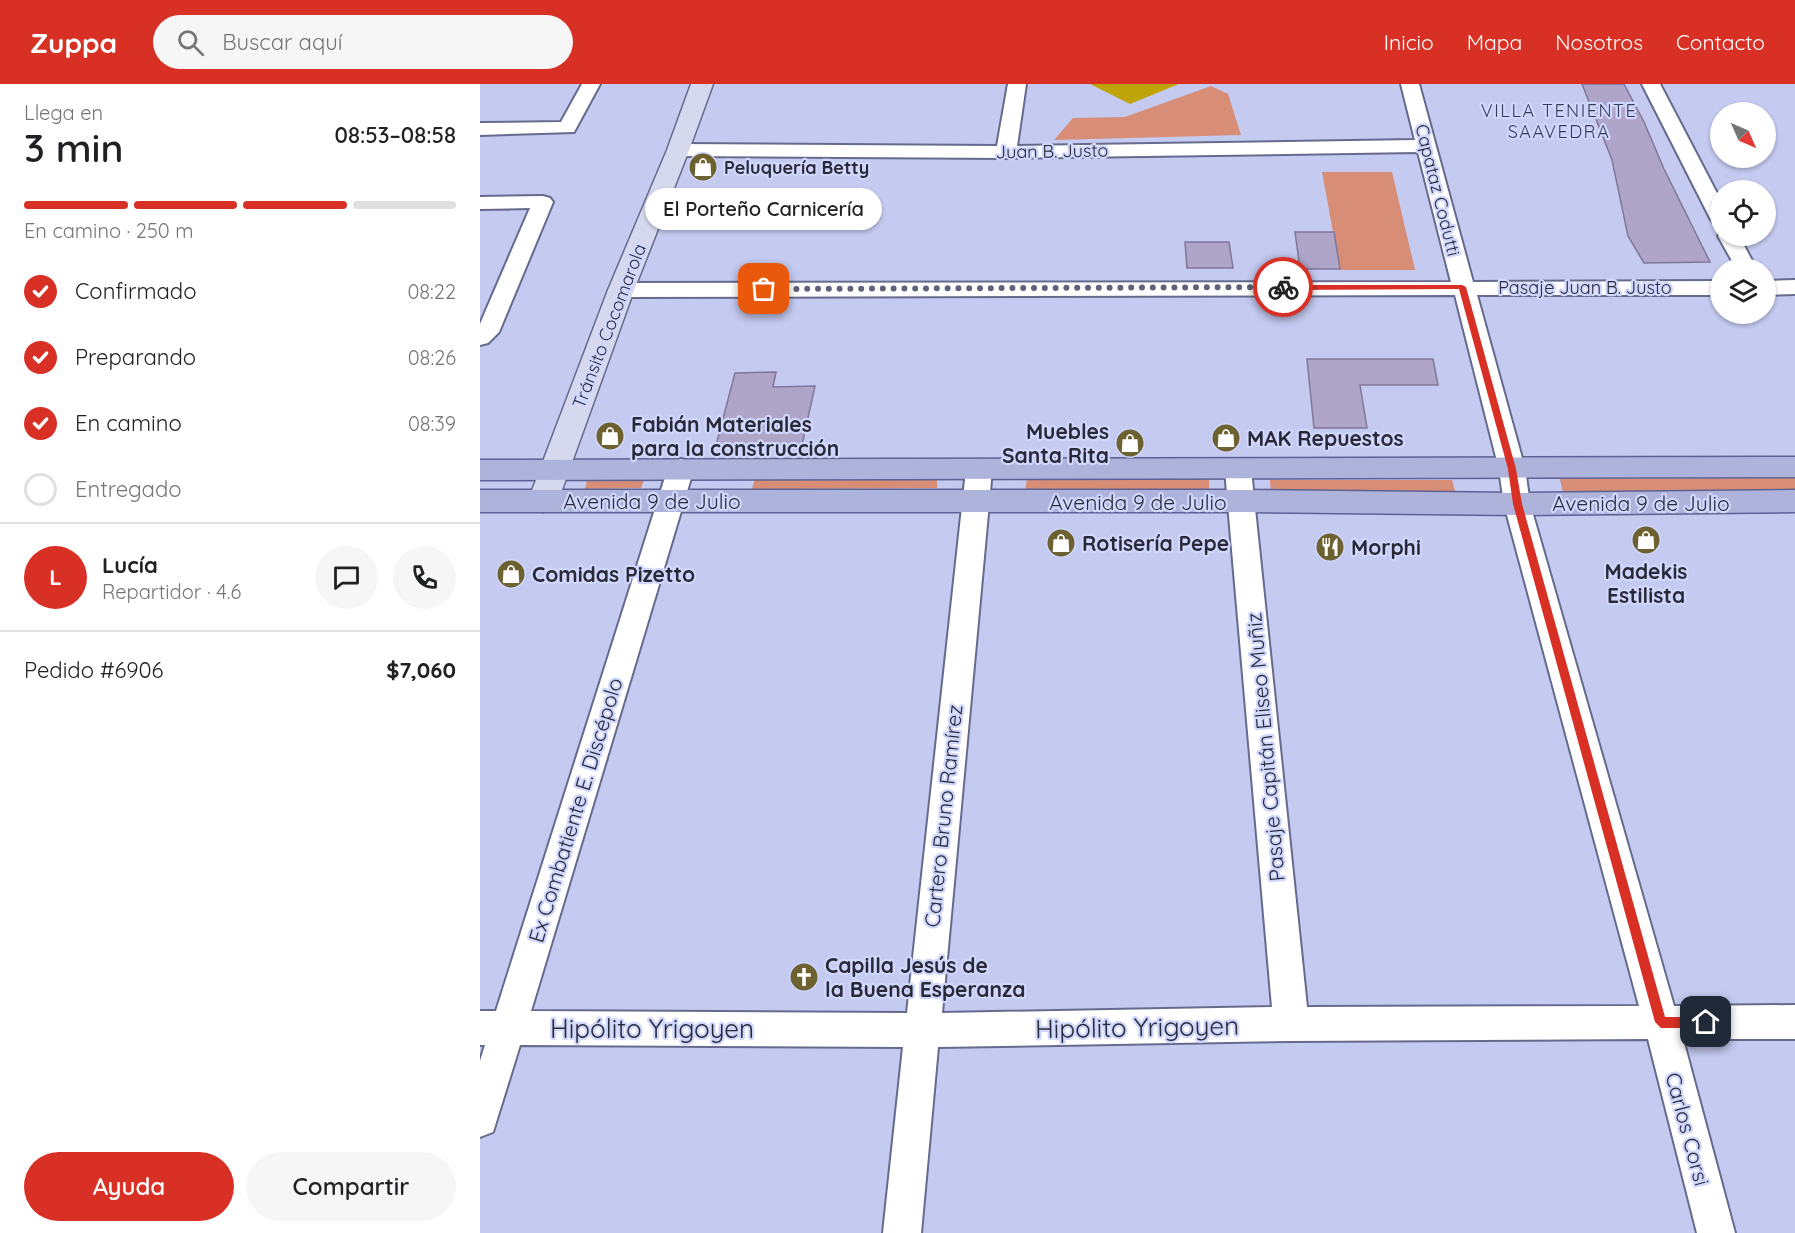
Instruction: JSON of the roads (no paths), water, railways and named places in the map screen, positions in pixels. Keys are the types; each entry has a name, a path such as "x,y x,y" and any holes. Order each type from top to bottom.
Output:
{"main road":[{"name":"Avenida 9 de Julio","path":"480,470 1795,467"},
{"name":"Avenida 9 de Julio","path":"480,501 976,503 1242,501 1517,504 1795,501"}],"street":[{"path":"480,129 567,128 591,84"},
{"name":"Tránsito Cocomarola","path":"543,501 621,290 678,150 702,84"},
{"path":"1006,152 1017,84"},
{"name":"Capataz Codutti","path":"1410,84 1512,469"},
{"path":"1651,84 1710,199"},
{"name":"Juan B. Justo","path":"678,150 1006,152 1426,146"},
{"path":"480,202 543,202 488,332 480,338"},
{"path":"1776,288 1795,287"},
{"name":"Pasaje Juan B. Justo","path":"621,290 1710,288"},
{"name":"Ex Combatiente E. Discépolo","path":"480,1119 494,1028 672,501 681,468"},
{"name":"Carlos Corsi","path":"1512,469 1517,504 1661,1022 1716,1233"},
{"name":"Cartero Bruno Ramírez","path":"902,1233 979,470"},
{"name":"Pasaje Capitán Eliseo Muñiz","path":"1238,470 1291,1024"},
{"name":"Hipólito Yrigoyen","path":"494,1028 921,1030 1291,1024 1795,1022"}],"place":[{"name":"Peluquería Betty","path":"703,167"},
{"name":"El Porteño Carnicería","path":"764,289"},
{"name":"Fabián Materiales para la construcción","path":"610,436"},
{"name":"MAK Repuestos","path":"1226,438"},
{"name":"Muebles Santa Rita","path":"1130,443"},
{"name":"Madekis Estilista","path":"1646,540"},
{"name":"Rotisería Pepe","path":"1061,543"},
{"name":"Morphi","path":"1330,547"},
{"name":"Comidas Pizetto","path":"511,574"},
{"name":"Capilla Jesús de la Buena Esperanza","path":"804,977"}],"district":[{"name":"VILLA TENIENTE SAAVEDRA","path":"1559,120"}]}
